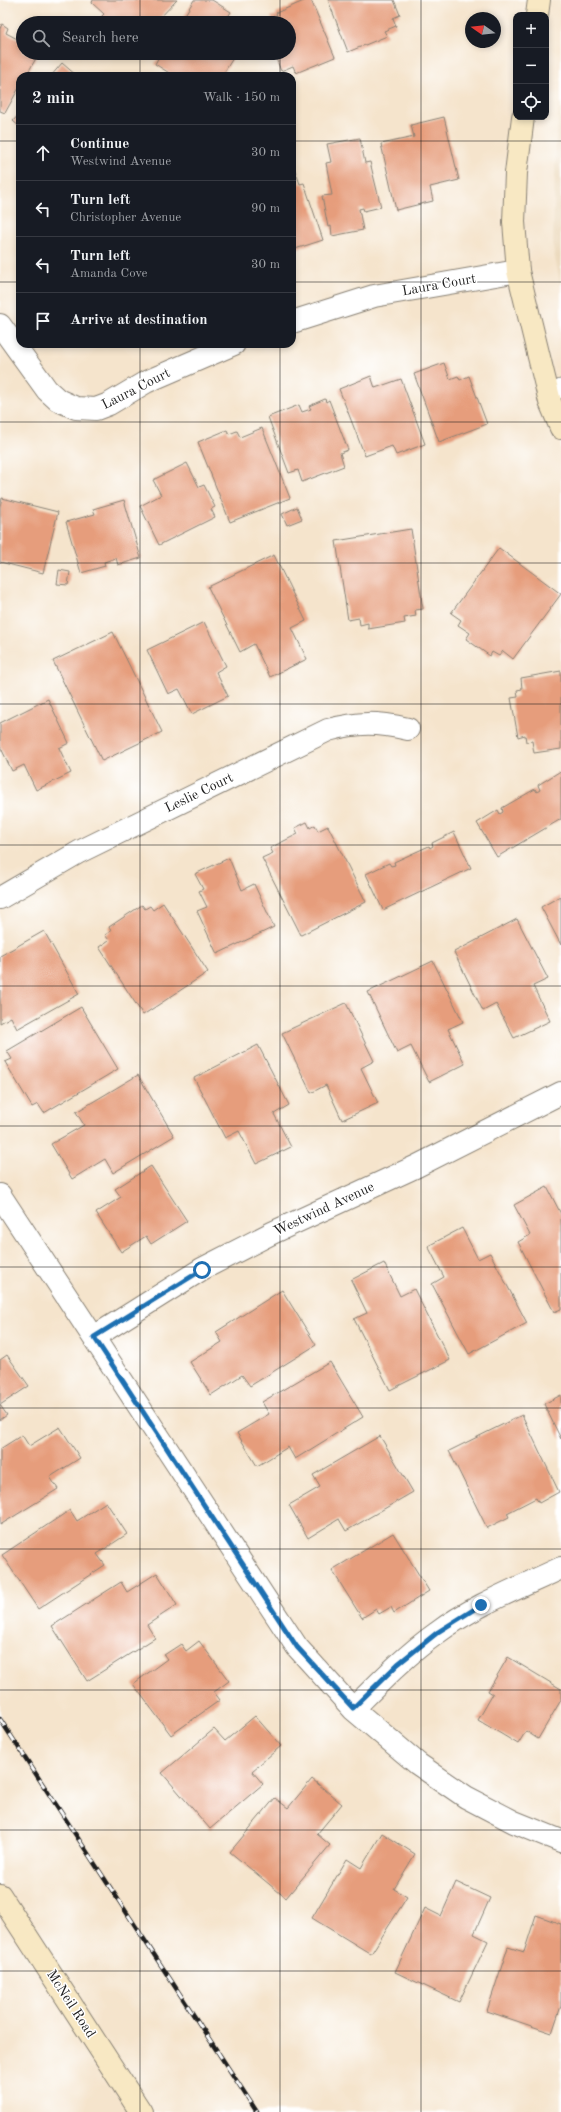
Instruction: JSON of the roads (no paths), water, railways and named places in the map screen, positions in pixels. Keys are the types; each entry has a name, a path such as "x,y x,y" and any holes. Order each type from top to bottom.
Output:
{"street":[{"path":"537,12 539,0"},
{"path":"523,120 516,173 514,222 518,271 555,392 561,428"},
{"name":"Laura Court","path":"296,321 374,296 518,271"},
{"name":"Laura Court","path":"0,325 16,347"},
{"name":"Laura Court","path":"17,348 47,390 58,400 76,408 96,409 109,404 146,382 225,348"},
{"name":"Leslie Court","path":"0,898 79,852 328,730 357,723 387,724 408,729"},
{"name":"Westwind Avenue","path":"94,1337 216,1262 272,1233 415,1167 561,1093"},
{"path":"0,1195 297,1647 353,1708 418,1764 466,1797 514,1822 561,1841"},
{"path":"353,1708 398,1664 438,1632 481,1605 561,1568"},
{"name":"McNeil Road","path":"0,1895 142,2112"}],"railway":[{"path":"0,1719 257,2112"}]}
